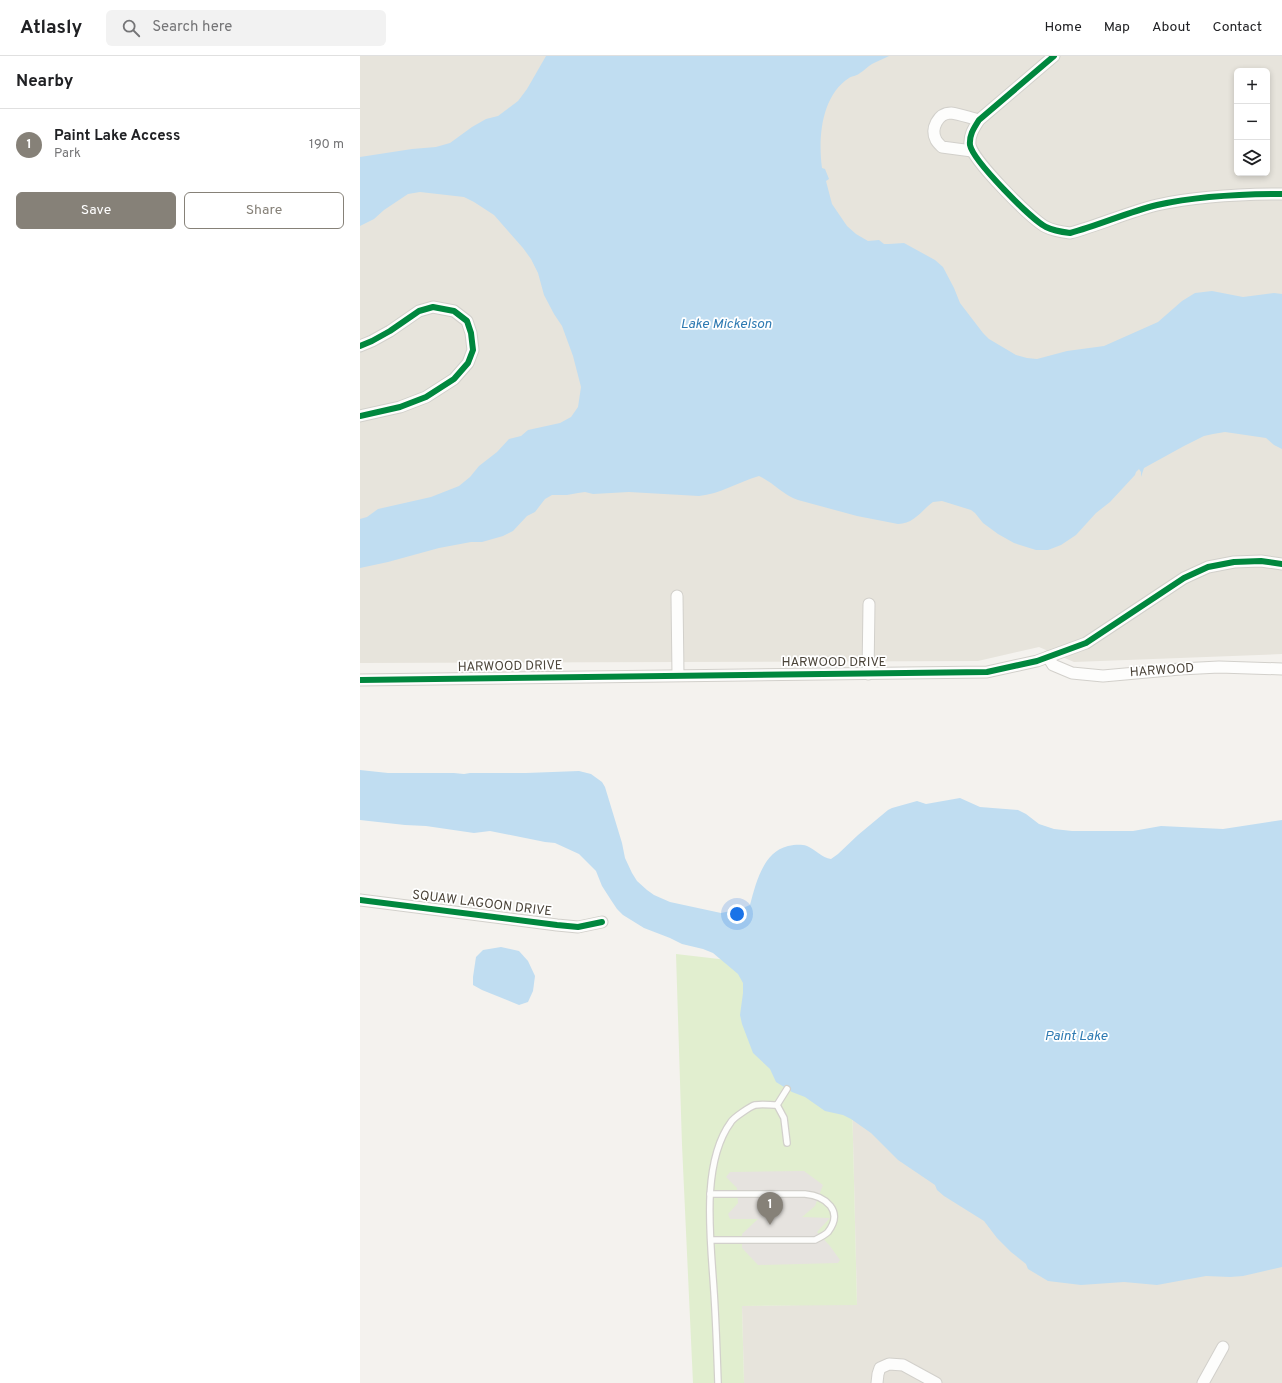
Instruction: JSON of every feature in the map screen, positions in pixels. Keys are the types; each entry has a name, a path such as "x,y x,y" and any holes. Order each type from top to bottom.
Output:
{"street":[{"path":"1054,56 979,120 972,131 970,144 972,151 997,181 1035,219 1047,228 1070,233 1157,205 1234,194 1282,194"},
{"path":"972,151 942,147 936,140 934,131 936,123 942,116 950,113 979,120"},
{"path":"360,346 372,342 419,310 433,307 454,311 467,321 472,333 473,350 468,363 454,379 426,397 400,407 360,416"},
{"name":"HARWOOD DRIVE","path":"360,680 987,672 1037,661 1086,643 1184,578 1208,567 1234,562 1261,561 1282,564"},
{"path":"677,596 678,675"},
{"path":"868,674 869,604"},
{"name":"HARWOOD","path":"1048,657 1052,666 1072,673 1103,676 1219,667 1282,669"},
{"name":"SQUAW LAGOON DRIVE","path":"360,900 558,925 578,926 602,922"},
{"path":"1203,1383 1223,1347"},
{"path":"877,1383 880,1368 889,1364 903,1365 936,1383"}],"lane":[{"path":"777,1106 787,1089"},
{"path":"718,1383 711,1240 710,1194 712,1169 720,1141 731,1121 754,1105 777,1106"},
{"path":"777,1106 784,1118 787,1143"},
{"path":"710,1194 816,1195 824,1199 833,1210 834,1220 828,1233 815,1240 711,1240"}],"shaded area":[{"path":"360,56 1282,56 1282,654 1074,662 1039,647 978,661 360,663"},
{"path":"849,974 1282,1124 1282,1383 744,1383 742,1306 857,1304"},
{"path":"804,1171 823,1185 815,1206 802,1217 830,1218 817,1232 840,1260 838,1263 758,1265 742,1248 742,1234 758,1219 730,1219 728,1214 738,1203 737,1188 726,1177 730,1172"}],"green space":[{"path":"676,954 849,974 857,1305 742,1306 744,1383 693,1383 682,1145"}],"water":[{"name":"Lake Mickelson","path":"546,56 889,56 870,65 859,74 849,78 840,86 832,96 824,119 821,132 822,168 825,169 829,179 826,181 832,204 847,226 856,234 868,241 879,240 884,244 904,243 935,260 943,267 960,303 983,333 989,339 1016,355 1027,358 1037,359 1067,351 1104,346 1158,322 1182,301 1195,293 1212,291 1243,297 1274,293 1282,294 1282,449 1274,445 1266,438 1225,432 1204,436 1144,468 1141,477 1141,472 1139,469 1110,502 1096,513 1076,535 1061,545 1048,550 1036,550 1014,543 983,523 971,510 942,501 933,502 909,522 898,524 857,516 798,500 759,476 714,493 699,496 629,492 593,494 585,492 567,495 552,495 545,499 535,512 527,516 513,531 503,536 482,542 471,542 439,548 360,568 360,519 367,517 378,509 431,497 459,486 470,477 479,466 497,452 509,439 521,436 528,430 560,423 571,417 578,407 581,387 573,356 562,326 544,295 538,273 531,259 494,215 464,197 420,192 408,194 384,210 374,219 360,226 360,157 436,147 450,143 486,119 498,116 518,101 527,89"},
{"name":"Paint Lake","path":"360,770 388,773 464,774 579,771 591,774 602,782 605,787 625,858 637,881 654,895 670,902 721,913 750,905 762,870 772,855 779,849 788,846 804,845 831,859 888,810 917,801 926,804 960,798 980,807 1018,810 1039,824 1054,829 1072,831 1133,831 1161,826 1223,829 1282,820 1282,1267 1243,1276 1206,1276 1157,1285 1124,1282 1081,1285 1048,1281 1028,1269 1026,1264 997,1238 984,1221 944,1196 937,1190 935,1185 898,1160 871,1133 851,1119 843,1115 825,1111 805,1097 792,1092 776,1082 770,1069 753,1053 742,1024 740,1015 743,983 738,974 713,953 682,944 644,928 623,915 617,909 602,886 596,871 579,854 555,843 490,831 474,833 426,826 360,820"},
{"path":"501,947 519,951 528,961 535,976 533,991 528,1002 519,1005 473,985 476,957 483,950"}],"cycle path":[{"path":"1054,56 979,120 970,138 970,145 981,164 1017,202 1046,227 1070,233 1146,208 1188,199 1251,194 1282,194"},
{"path":"360,346 390,331 419,311 433,307 454,311 467,321 471,333 473,350 468,363 454,379 426,397 400,407 360,416"},
{"path":"360,680 987,672 1037,661 1086,643 1184,578 1208,567 1234,562 1261,561 1282,564"},
{"path":"360,900 578,927 602,922"}],"place":[{"name":"Paint Lake Access","path":"770,1225"}]}
